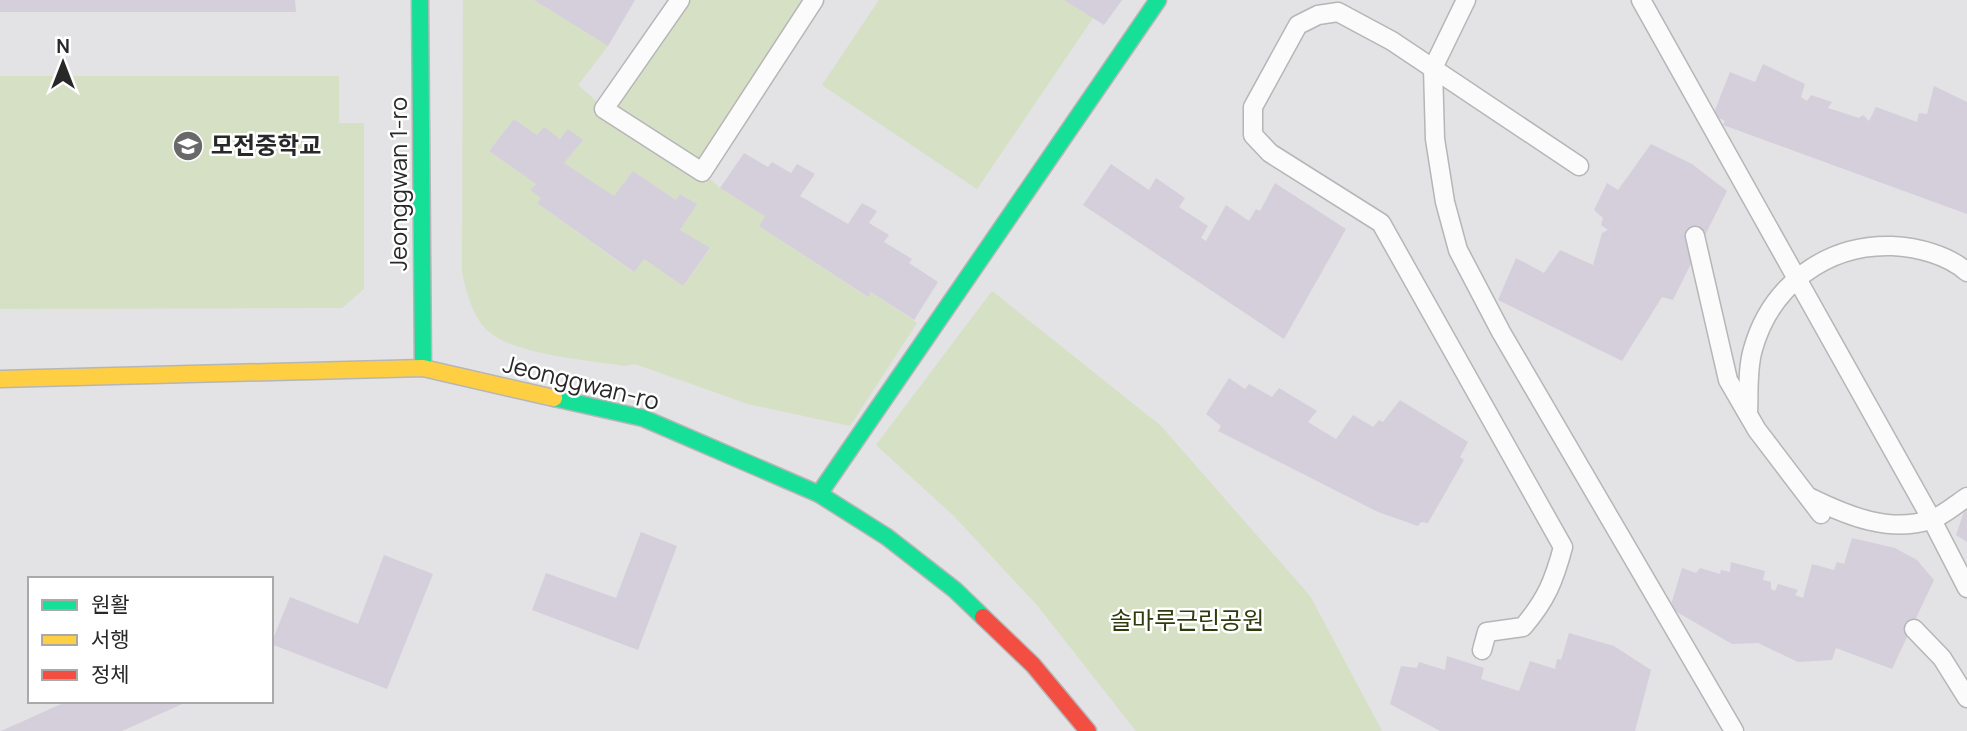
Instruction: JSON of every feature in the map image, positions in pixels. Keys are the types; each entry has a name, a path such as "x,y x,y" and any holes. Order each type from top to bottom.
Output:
{"street":[{"name":"Jeonggwan 1-ro","path":"420,0 423,368"},
{"path":"819,494 1158,0"},
{"name":"Jeonggwan-ro","path":"0,379 423,368 643,418 819,494 887,537 955,590 1033,665 1088,731"}],"lane":[{"path":"680,0 604,109 702,172 814,0"},
{"path":"1466,0 1433,68 1435,139 1445,202 1458,250 1501,332 1734,731"},
{"path":"1641,0 1932,520 1967,588"},
{"path":"1482,650 1487,632 1523,627 1536,611 1553,585 1563,547 1381,223 1270,153 1253,135 1253,107 1298,25 1318,15 1338,12 1392,41 1579,166"},
{"path":"1695,236 1728,380 1748,414 1821,514"},
{"path":"1748,414 1753,350 1771,309 1797,278 1827,256 1868,245 1914,247 1967,272"},
{"path":"1806,496 1850,517 1896,525 1932,520 1967,497"},
{"path":"1914,629 1942,658 1967,698"}],"green space":[{"path":"463,0 534,0 608,46 578,85 604,108 680,0 814,0 702,172 720,188 765,216 759,226 867,297 871,292 917,323 850,426 748,404 635,364 624,366 572,359 516,346 500,339 482,325 471,304 462,272","holes":["514,119 537,135 582,140 564,163 614,196 633,171 676,200 681,194 696,204 680,230 710,249 683,286 644,259 633,272 537,203 541,198 531,190 536,184 489,151"]},
{"path":"879,0 1064,0 1093,18 977,189 822,85"},
{"name":"모전중학교","path":"0,76 339,76 339,123 364,123 364,289 342,308 0,309"},
{"name":"솔마루근린공원","path":"992,291 1161,426 1310,596 1382,731 1136,731 1037,605 954,516 876,445"}],"building":[{"path":"0,0 295,0 296,12 0,12"},
{"path":"534,0 635,0 608,46"},
{"path":"1064,0 1122,0 1104,25"},
{"path":"1763,64 1805,84 1801,97 1807,101 1811,95 1832,102 1828,108 1859,118 1863,115 1869,121 1876,107 1917,122 1919,113 1927,114 1934,86 1967,102 1967,214 1723,125 1725,121 1713,115 1730,72 1755,82"},
{"path":"514,119 537,135 544,127 560,139 568,129 583,140 564,163 614,196 633,171 676,200 680,194 697,204 680,230 710,248 683,286 644,259 634,272 537,203 541,198 530,190 536,184 489,151"},
{"path":"1651,144 1692,164 1727,191 1673,300 1662,297 1622,361 1498,300 1516,258 1544,273 1560,250 1593,265 1602,233 1608,230 1601,225 1603,218 1594,210 1607,183 1618,190"},
{"path":"744,153 768,167 772,162 791,173 797,164 815,174 800,196 848,224 862,203 877,211 869,223 889,235 884,242 912,259 909,263 938,282 914,320 871,292 868,297 759,226 765,216 720,188"},
{"path":"1111,164 1149,190 1156,178 1185,198 1179,207 1208,226 1201,238 1206,241 1226,205 1249,221 1256,209 1260,211 1275,183 1346,229 1284,339 1083,205"},
{"path":"1229,378 1245,389 1249,384 1272,397 1279,388 1317,411 1308,422 1336,439 1353,415 1373,427 1379,420 1383,422 1400,400 1468,442 1460,457 1464,460 1428,523 1421,522 1418,526 1378,512 1218,431 1221,426 1206,414"},
{"path":"1967,503 1967,542 1956,535"},
{"path":"641,532 677,546 638,650 532,610 546,573 616,598"},
{"path":"1852,538 1895,548 1917,560 1934,580 1892,669 1836,648 1832,660 1798,662 1758,643 1732,644 1670,608 1682,568 1696,573 1700,568 1720,574 1721,570 1730,572 1731,562 1765,571 1763,580 1771,582 1771,589 1775,591 1778,584 1798,590 1795,595 1803,598 1812,564 1834,570 1837,562 1844,564"},
{"path":"384,555 433,574 387,689 273,645 290,597 358,624"},
{"path":"1569,633 1614,646 1651,670 1635,731 1440,731 1390,704 1401,666 1417,668 1419,662 1445,670 1447,656 1484,668 1481,679 1519,691 1530,661 1555,669 1557,659 1561,660"},
{"path":"64,703 185,703 122,731 1,731"}],"traffic: fast":[{"path":"420,0 423,368"},
{"path":"819,494 1158,0"},
{"path":"554,398 643,418 819,494 887,537 955,590 983,617"}],"traffic: slow":[{"path":"0,379 423,368 554,398"}],"traffic: jam":[{"path":"983,617 1033,665 1088,731"}],"place":[{"name":"모전중학교","path":"188,146"}]}
